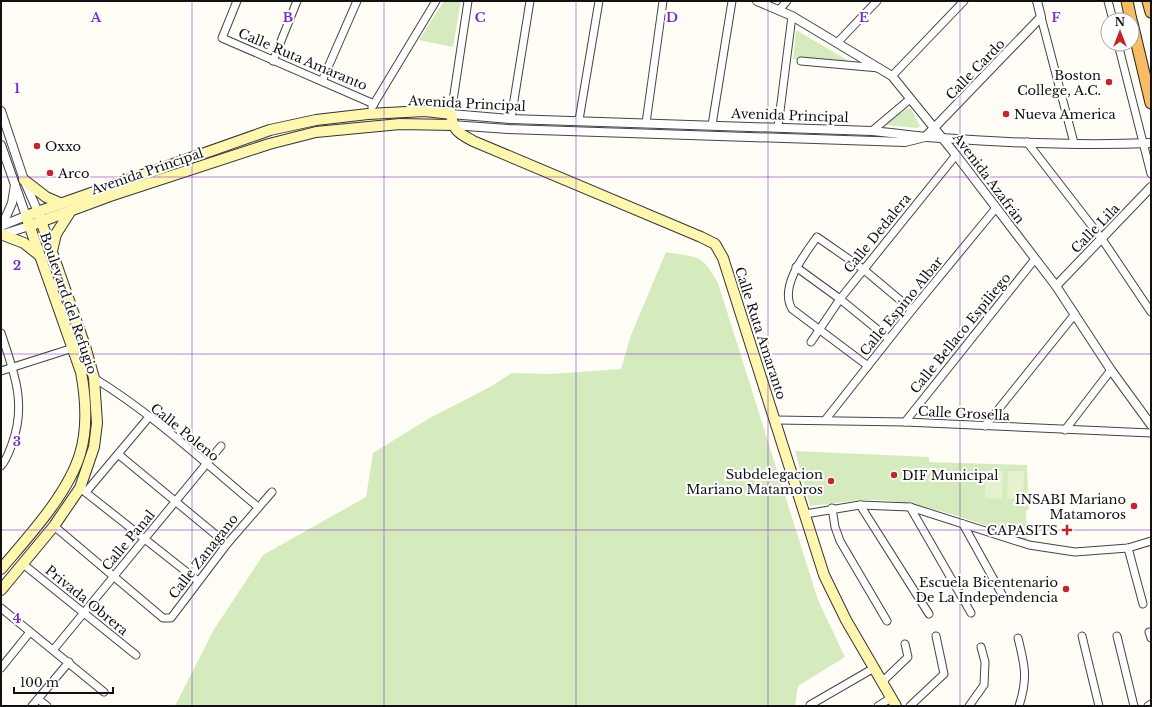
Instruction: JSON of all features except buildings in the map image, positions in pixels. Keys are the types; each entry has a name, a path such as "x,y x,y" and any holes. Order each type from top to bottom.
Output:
{"highway":[{"path":"1127,1 1130,12"},
{"path":"1148,1 1151,12"},
{"path":"1139,52 1150,100"}],"main road":[{"name":"Avenida Principal","path":"39,217 60,203 270,130 316,120 368,114 425,111 451,114"},
{"path":"451,114 452,125"},
{"name":"Avenida Principal","path":"28,221 39,217 71,211 269,144 316,132 400,124 452,125"},
{"name":"Calle Ruta Amaranto","path":"452,125 460,133 473,140 701,236 715,244 724,258 824,575 846,620 894,702"},
{"path":"174,164 177,174"},
{"path":"24,180 46,197 60,203"},
{"path":"52,251 56,234 71,211"},
{"path":"1,590 83,490 94,447 97,423 94,378 52,251 39,217"},
{"name":"Boulevard del Refugio","path":"1,569 61,493 80,454 85,415 85,393 73,348 28,221"},
{"path":"2,230 41,257"}],"street":[{"name":"Calle Ruta Amaranto","path":"237,1 222,38 374,104"},
{"path":"273,61 297,1"},
{"path":"322,81 357,1"},
{"path":"368,114 436,1"},
{"path":"451,114 468,1"},
{"path":"511,119 530,1"},
{"path":"579,120 598,1"},
{"path":"646,123 663,1"},
{"path":"712,125 732,1"},
{"name":"Avenida Azafrán","path":"757,1 780,6 792,16 892,76 943,138 1056,286 1111,370 1151,425"},
{"path":"780,6 788,1"},
{"path":"837,43 877,1"},
{"path":"892,76 964,1"},
{"path":"1037,1 1074,143"},
{"path":"1108,1 1111,12"},
{"path":"778,127 792,16"},
{"name":"Calle Cardo","path":"925,137 1041,17"},
{"path":"1120,52 1147,144 1151,174"},
{"path":"801,61 879,68"},
{"path":"872,131 910,98"},
{"path":"1,111 24,180 39,217"},
{"name":"Avenida Principal","path":"451,114 511,119 579,120 872,131 904,133 925,137 1027,142 1147,144"},
{"name":"Avenida Principal","path":"452,125 524,129 905,142 925,137"},
{"path":"1027,142 1102,239 1151,312"},
{"name":"Boulevard del Refugio","path":"1,145 28,221"},
{"name":"Calle Dedalera","path":"811,342 840,299 863,269 956,155"},
{"path":"2,230 12,203 15,184"},
{"name":"Calle Lila","path":"1056,286 1151,187"},
{"name":"Calle Espino Albar","path":"826,419 912,310 996,208"},
{"name":"Avenida Principal","path":"2,230 28,221"},
{"path":"868,366 792,309 788,302 788,296 796,267 816,237 863,269 912,310"},
{"name":"Calle Bellaco Espiliego","path":"905,422 1035,259"},
{"path":"796,267 840,299 889,339"},
{"path":"985,426 1075,314"},
{"path":"1,333 12,367 20,402 19,419 6,460 1,466"},
{"path":"1,371 73,348"},
{"path":"1065,430 1111,370"},
{"name":"Calle Poleno","path":"94,378 111,388 149,417 258,508"},
{"path":"149,417 118,454 83,490 198,581"},
{"name":"Calle Grosella","path":"776,420 826,419 1151,433"},
{"name":"Calle Panal","path":"54,649 221,446"},
{"path":"118,454 226,544"},
{"name":"Calle Zanagano","path":"113,576 163,618 171,618 226,544 272,492"},
{"path":"804,514 832,508 860,505 910,507 1029,545 1075,552 1128,548 1151,541"},
{"path":"860,505 929,614"},
{"path":"910,507 972,613"},
{"path":"832,508 835,527 840,541 887,621"},
{"path":"963,524 1004,598"},
{"path":"54,526 113,576"},
{"path":"1128,548 1143,604"},
{"name":"Privada Obrera","path":"23,564 136,655"},
{"path":"1,608 30,632 54,649 104,692"},
{"path":"1,668 30,632"},
{"path":"910,706 944,674 936,636"},
{"path":"1082,636 1099,706"},
{"path":"1117,636 1134,706"},
{"path":"1018,638 1026,670 1024,690 1019,706"},
{"path":"882,682 908,657 905,644"},
{"path":"968,706 984,685 986,662 981,647"},
{"path":"32,706 69,662"},
{"path":"810,705 874,668"},
{"path":"38,699 47,706"},
{"path":"878,706 894,702"}],"green space":[{"path":"444,1 461,1 453,47 419,40"},
{"path":"796,30 854,64 793,59"},
{"path":"906,109 911,109 920,126 918,128 885,125"},
{"path":"666,252 698,258 707,266 718,283 818,600 845,657 798,686 795,706 175,706 213,631 263,555 366,497 373,453 428,419 488,388 512,373 550,374 621,369 631,335"},
{"path":"795,451 929,457 929,462 1027,465 1029,509 1026,511 1027,540 955,515 899,502 862,500 810,506"},
{"path":"986,470 1003,471 1002,499 985,498"},
{"path":"1008,471 1024,471 1023,499 1007,499"}],"place":[{"name":"Boston College, A.C.","path":"1109,82"},
{"name":"Nueva America","path":"1006,114"},
{"name":"Oxxo","path":"37,146"},
{"name":"Arco","path":"50,173"},
{"name":"DIF Municipal","path":"894,475"},
{"name":"Subdelegacion Mariano Matamoros","path":"831,481"},
{"name":"INSABI Mariano Matamoros","path":"1134,506"},
{"name":"CAPASITS","path":"1067,530"},
{"name":"Escuela Bicentenario De La Independencia","path":"1066,589"}]}
